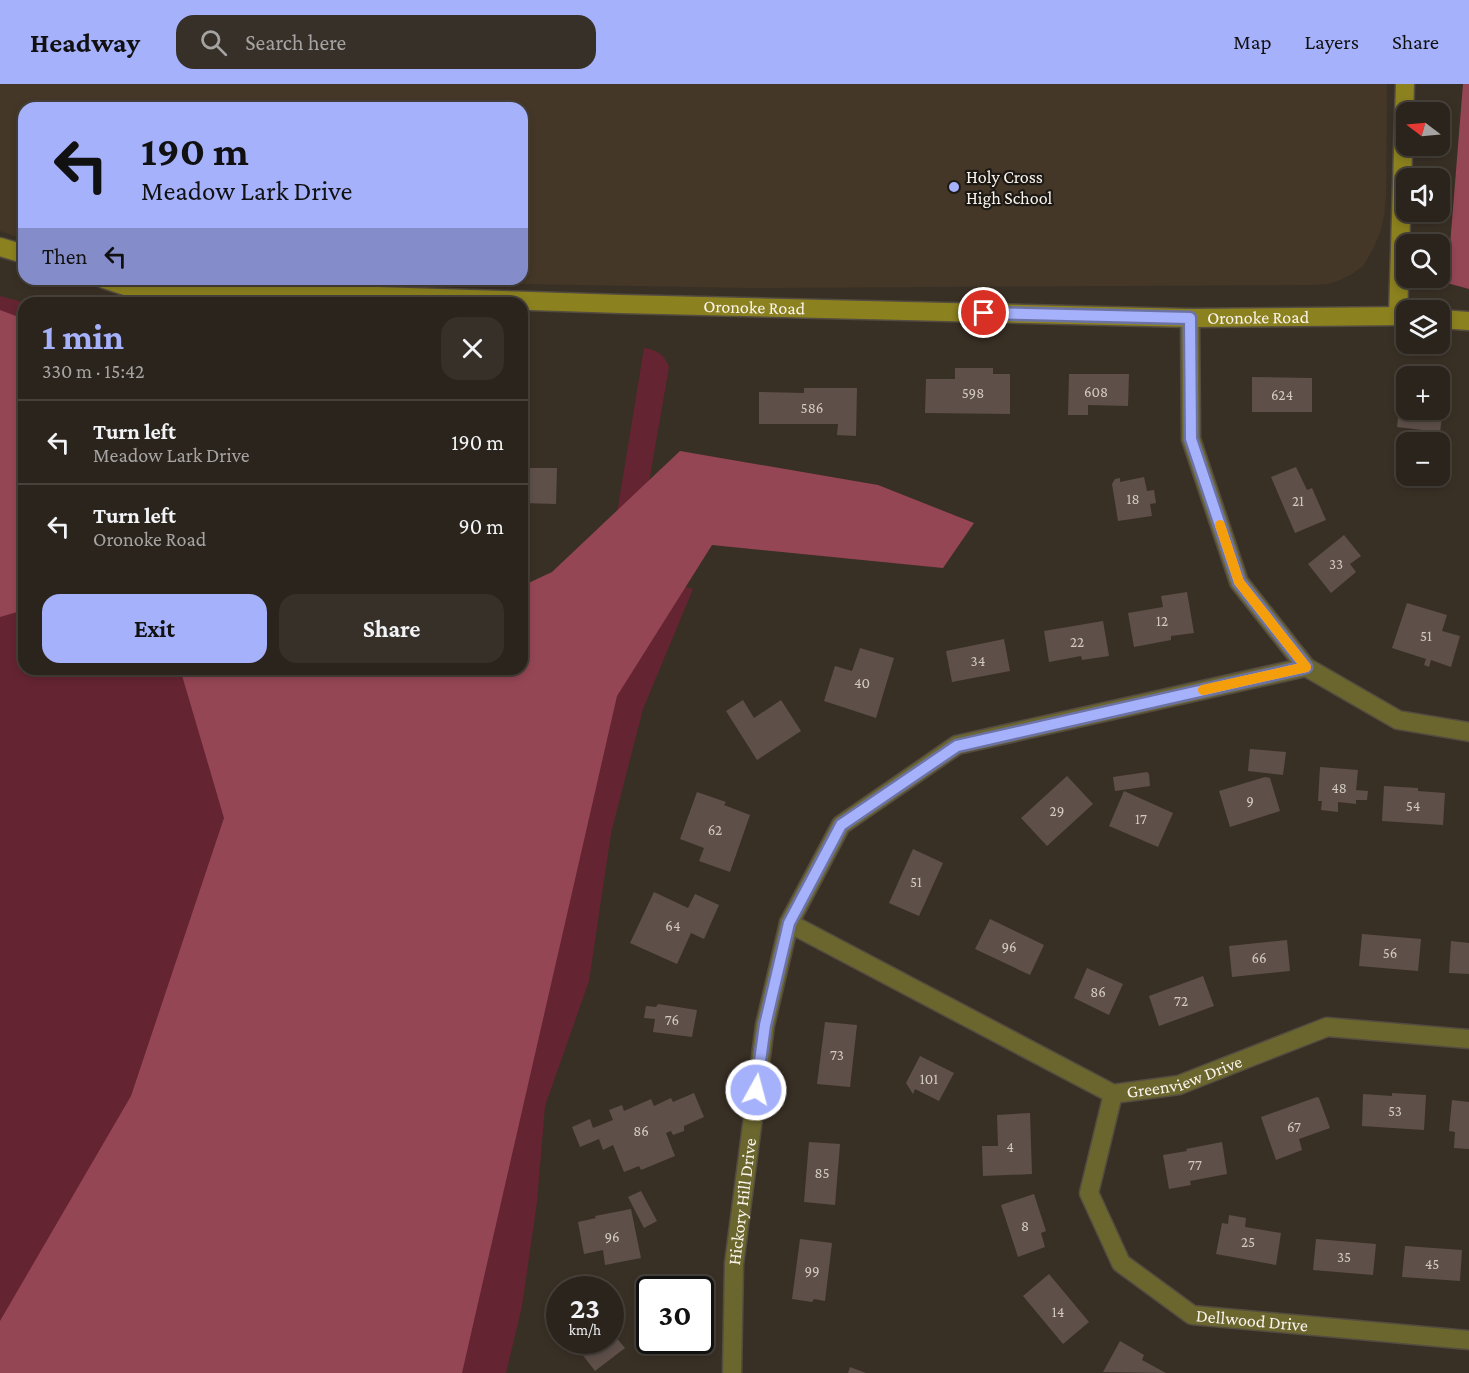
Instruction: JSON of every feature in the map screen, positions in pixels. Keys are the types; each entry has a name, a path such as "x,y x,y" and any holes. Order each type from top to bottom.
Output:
{"street":[{"path":"1402,300 1405,84"},
{"path":"0,247 18,252"},
{"name":"Oronoke Road","path":"122,285 131,288 412,297"},
{"name":"Oronoke Road","path":"528,301 1190,318 1396,316"},
{"path":"1190,318 1191,439 1239,582 1306,667 1398,720 1469,732"},
{"path":"1450,320 1469,321"},
{"name":"Hickory Hill Drive","path":"732,1373 734,1264 765,1025 789,923 841,825 957,746 1306,667"},
{"name":"Greenview Drive","path":"789,923 1113,1094 1179,1085 1327,1027 1469,1039"},
{"name":"Dellwood Drive","path":"1113,1094 1089,1193 1121,1263 1192,1315 1469,1340"}],"shaded area":[{"name":"Holy Cross High School","path":"0,84 1387,84 1386,196 1380,233 1363,266 1352,274 1328,284 748,288 528,284 528,102 18,102 18,237 0,231"},
{"path":"1463,84 1469,84 1469,289 1450,284 1450,246"},
{"path":"0,296 18,301 18,675 528,675 528,667 595,648 644,348 660,353 669,367 633,574 693,589 643,709 611,833 589,981 545,1106 537,1202 522,1306 506,1373 0,1373"},
{"path":"0,310 18,317 18,612 0,617"},
{"path":"680,451 878,485 974,523 943,568 712,545 617,696 462,1373 0,1373 0,1321 131,1096 224,818 182,675 528,675 528,583 552,572"}],"building":[{"path":"955,368 993,368 993,374 1010,374 1010,414 925,413 926,379 955,379"},
{"path":"1069,374 1129,374 1128,406 1088,405 1088,415 1068,415"},
{"path":"1252,377 1312,378 1312,412 1252,412"},
{"path":"804,388 857,388 856,436 837,435 838,424 759,424 759,392 804,393"},
{"path":"1398,420 1442,420 1440,432 1397,427"},
{"path":"1296,467 1307,490 1312,488 1326,520 1295,533 1271,477"},
{"path":"528,468 557,468 556,504 528,503"},
{"path":"1144,477 1147,491 1154,490 1156,503 1150,504 1152,516 1118,521 1112,484 1115,479 1120,478 1120,482"},
{"path":"1344,535 1361,556 1350,564 1356,572 1331,593 1308,564"},
{"path":"1187,592 1194,633 1171,636 1171,640 1134,647 1128,613 1163,607 1161,596"},
{"path":"1407,603 1447,615 1442,631 1460,636 1451,667 1431,660 1429,667 1424,665 1426,659 1392,648"},
{"path":"1103,621 1109,656 1082,660 1081,656 1049,662 1044,631"},
{"path":"1004,639 1010,671 952,682 946,651"},
{"path":"860,648 894,658 876,718 824,701 835,666 852,671"},
{"path":"743,700 754,718 781,700 801,731 757,760 726,711"},
{"path":"1250,749 1286,752 1283,775 1248,771"},
{"path":"1320,767 1358,770 1356,790 1368,791 1367,800 1356,800 1356,804 1338,802 1338,812 1321,810 1322,801 1318,801"},
{"path":"1147,772 1150,786 1115,791 1113,777"},
{"path":"1067,776 1093,804 1047,846 1021,818"},
{"path":"1265,777 1270,778 1280,811 1230,827 1219,791"},
{"path":"1384,786 1418,788 1418,791 1445,793 1443,825 1382,821"},
{"path":"1124,791 1173,813 1158,847 1109,826"},
{"path":"697,792 726,802 724,805 750,815 730,872 699,861 704,848 680,839"},
{"path":"913,849 943,863 919,916 889,903"},
{"path":"654,892 688,908 695,894 719,905 704,939 691,933 677,964 630,943"},
{"path":"990,919 1044,945 1030,975 975,949"},
{"path":"1362,934 1421,939 1418,971 1359,966"},
{"path":"1287,940 1290,971 1232,977 1229,946"},
{"path":"1451,941 1469,943 1469,974 1449,973"},
{"path":"1087,968 1123,984 1109,1015 1074,998"},
{"path":"1203,976 1214,1006 1159,1026 1149,996"},
{"path":"658,1004 697,1010 692,1037 653,1032 655,1019 644,1018 646,1006 656,1007"},
{"path":"825,1022 857,1025 850,1087 817,1084"},
{"path":"920,1056 954,1073 939,1101 915,1089 913,1094 906,1083"},
{"path":"694,1093 704,1117 684,1126 684,1131 673,1135 671,1131 666,1133 675,1156 641,1170 639,1166 624,1172 613,1145 603,1150 599,1139 580,1147 572,1127 590,1119 593,1128 613,1120 609,1110 622,1105 624,1111 651,1099 654,1106 671,1098 673,1102"},
{"path":"1392,1093 1426,1095 1424,1130 1362,1126 1363,1094 1392,1096"},
{"path":"1317,1097 1330,1128 1299,1139 1302,1150 1276,1160 1261,1117"},
{"path":"1452,1100 1469,1102 1469,1149 1454,1148 1455,1132 1449,1131"},
{"path":"1030,1113 1032,1174 983,1176 982,1146 998,1146 997,1115"},
{"path":"809,1142 840,1144 835,1205 804,1202"},
{"path":"1222,1142 1227,1174 1190,1181 1191,1185 1169,1189 1163,1155"},
{"path":"641,1191 657,1221 644,1228 628,1197"},
{"path":"1034,1194 1046,1231 1041,1233 1045,1247 1018,1257 1001,1205"},
{"path":"631,1209 641,1258 605,1265 603,1250 584,1254 578,1222"},
{"path":"1229,1215 1246,1218 1245,1227 1281,1233 1276,1265 1216,1254 1222,1223 1228,1224"},
{"path":"800,1239 832,1243 825,1301 792,1299"},
{"path":"1316,1239 1376,1244 1373,1275 1313,1270"},
{"path":"1405,1246 1462,1250 1460,1281 1402,1277"},
{"path":"1049,1274 1089,1322 1063,1344 1023,1296"},
{"path":"1120,1341 1144,1355 1142,1360 1166,1373 1103,1372"},
{"path":"582,1354 617,1354 595,1371"},
{"path":"850,1367 866,1373 848,1373"}],"slow traffic":[{"path":"1203,690 1306,667 1239,582 1220,525"}],"place":[{"name":"Holy Cross High School","path":"954,187"}],"route":[{"path":"756,1090 765,1025 789,923 841,825 957,746 1306,667 1239,582 1191,439 1190,318 984,313"}]}
